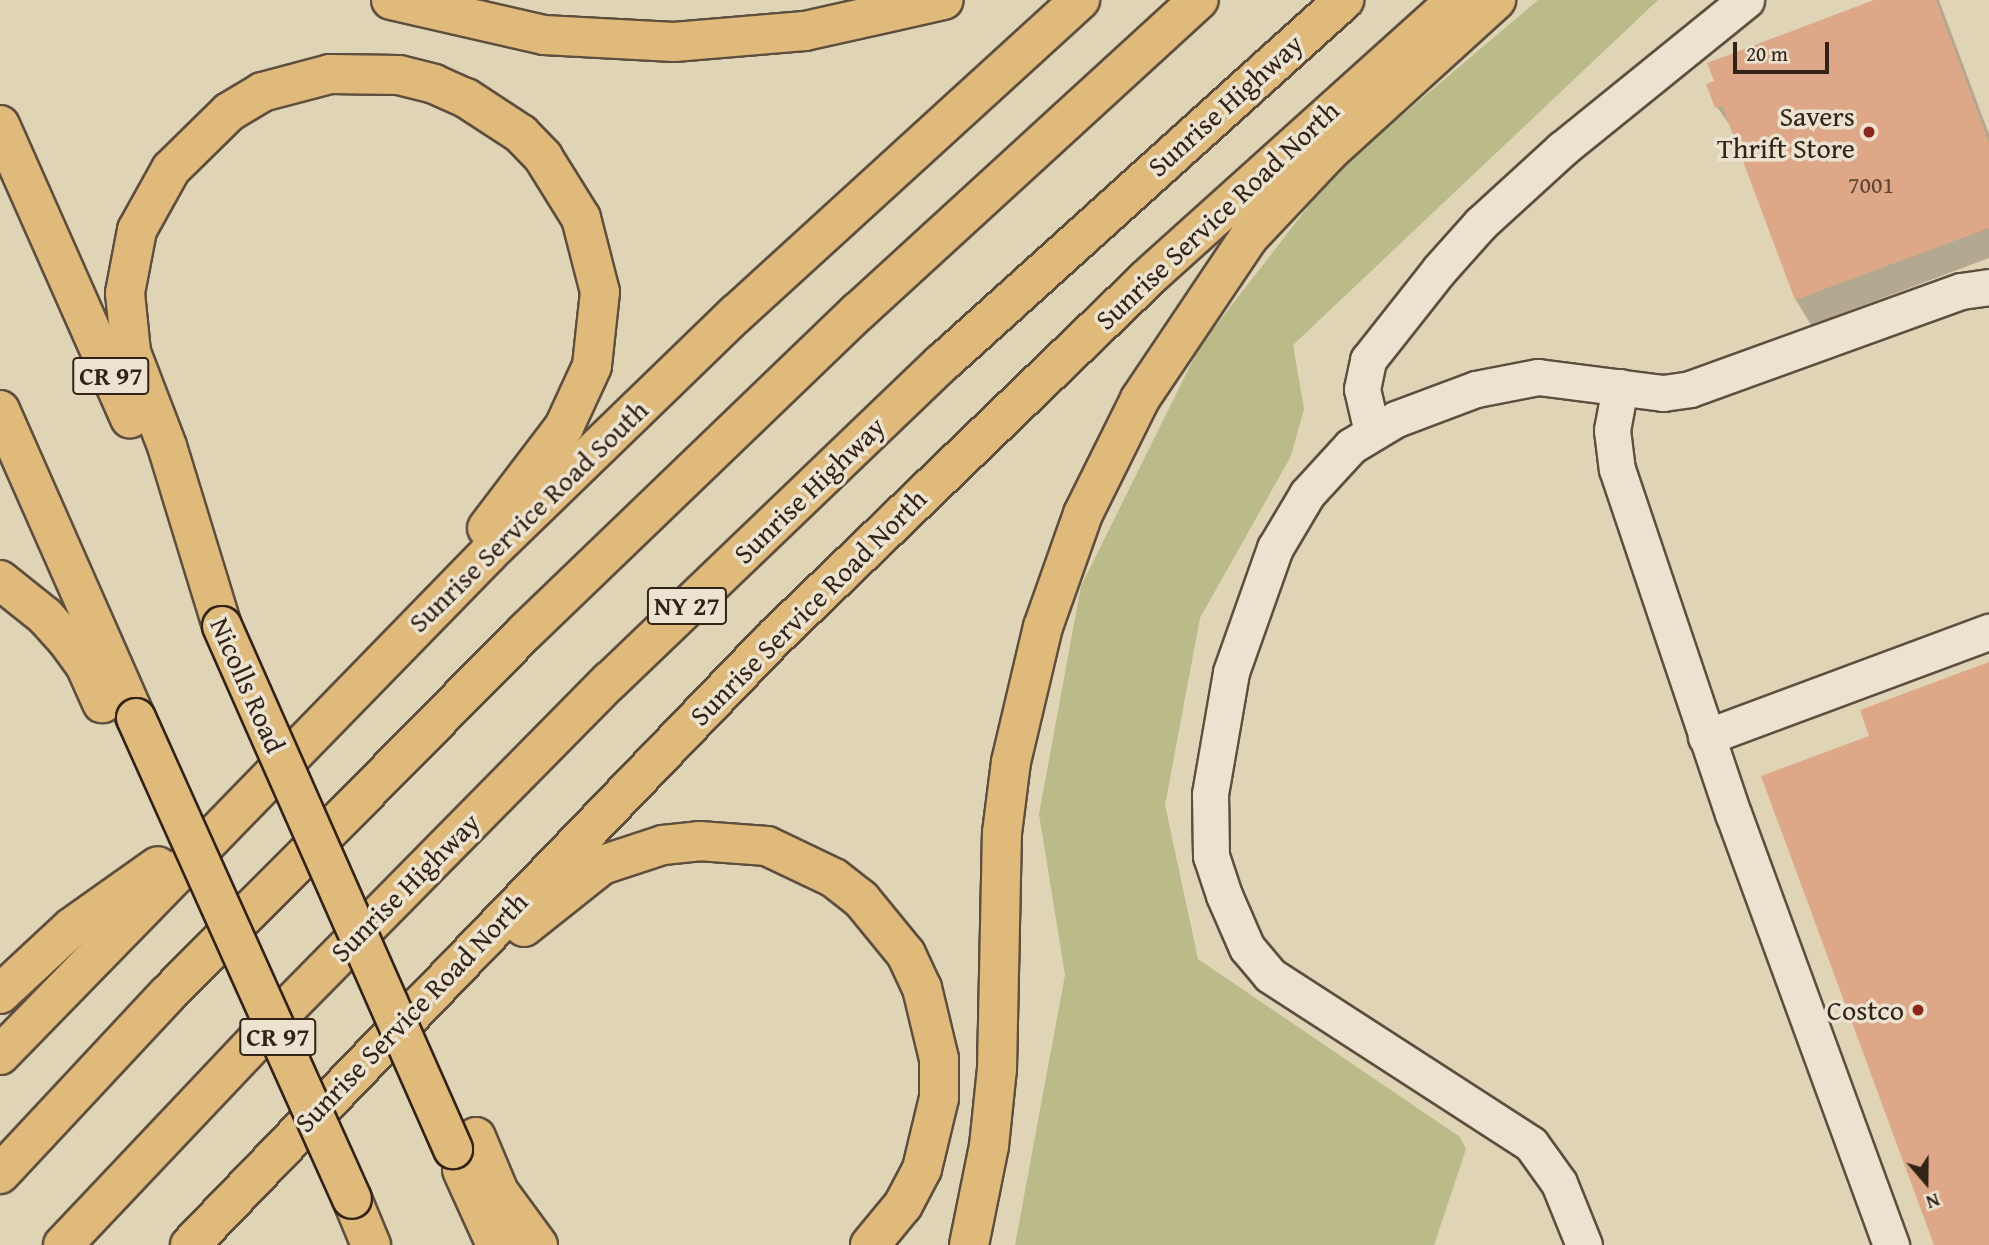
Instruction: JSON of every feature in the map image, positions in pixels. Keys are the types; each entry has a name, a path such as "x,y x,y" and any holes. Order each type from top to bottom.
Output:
{"highway":[{"path":"391,0 544,35 674,42 806,31 944,0"},
{"name":"Sunrise Service Road South","path":"0,1055 408,633 736,314 1080,0"},
{"path":"0,1174 186,976 534,623 867,303 1199,0"},
{"name":"Sunrise Highway","path":"63,1245 296,998 610,681 982,326 1344,0"},
{"name":"Sunrise Service Road North","path":"190,1245 381,1043 774,638 1268,167 1456,0"},
{"path":"969,1245 989,1146 997,1069 1002,845 1010,762 1043,627 1088,502 1140,398 1249,237 1359,124 1496,0"},
{"path":"222,626 167,446 131,352 125,293 137,230 171,169 229,112 292,81 364,72 433,84 466,98 521,134 543,156 581,218 600,292 592,366 580,398 564,427 408,633"},
{"name":"Nicolls Road","path":"0,125 382,986 464,1143"},
{"path":"0,410 125,723"},
{"path":"0,580 46,616 66,639 125,723"},
{"name":"CR 97","path":"125,723 205,875 371,1245"},
{"path":"0,993 72,927 234,812"},
{"path":"381,1043 602,865 663,845 699,841 767,846 802,860 834,877 883,922 906,954 934,1025 939,1098 933,1134 903,1205 870,1245"},
{"path":"464,1143 496,1245"},
{"path":"464,1143 538,1245"}],"lane":[{"path":"1372,432 1362,389 1368,360 1439,270 1481,223 1562,149 1746,0"},
{"path":"1584,1245 1559,1183 1531,1144 1270,975 1248,948 1216,877 1208,830 1210,794 1231,672 1247,620 1275,548 1307,494 1330,464 1372,432 1502,383 1559,377 1663,393 1690,389 1961,291 1989,287"},
{"path":"1620,387 1612,430 1615,460 1706,737 1891,1245"},
{"path":"1706,737 1989,632"}],"green space":[{"path":"1538,0 1658,0 1293,345 1304,409 1291,456 1200,618 1165,805 1198,959 1460,1137 1466,1149 1434,1245 1015,1245 1065,975 1039,814 1081,586 1200,346 1335,172"}],"building":[{"path":"1874,0 1936,0 1989,143 1989,228 1795,300 1722,105 1715,108 1706,84 1714,81 1707,63"},
{"name":"Costco","path":"1989,662 1989,1245 1934,1245 1761,776 1869,736 1860,710"}],"place":[{"name":"Savers Thrift Store","path":"1869,132"},
{"name":"Costco","path":"1918,1010"}]}
